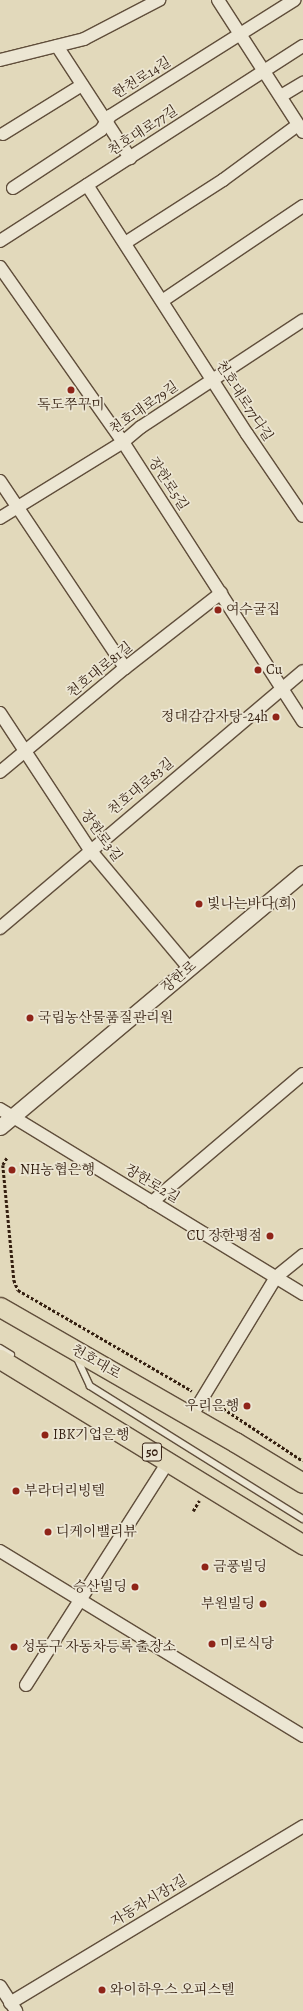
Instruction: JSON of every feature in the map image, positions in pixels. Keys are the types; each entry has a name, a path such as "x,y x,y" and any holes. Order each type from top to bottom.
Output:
{"main road":[{"name":"천호대로","path":"0,1307 303,1483"},
{"name":"50","path":"7,1358 168,1462 303,1545"}],"street":[{"path":"0,60 84,39 159,0"},
{"path":"125,244 301,128 265,71 239,35 218,0"},
{"name":"한천로14길","path":"13,188 101,130 110,116 294,0"},
{"path":"57,46 130,158"},
{"name":"천호대로77길","path":"0,241 303,46"},
{"path":"281,96 303,83"},
{"path":"4,134 82,85"},
{"name":"천호대로77다길","path":"88,185 212,380 303,516"},
{"path":"162,301 303,206"},
{"name":"장한로5길","path":"0,267 123,442 221,593 281,690 303,721"},
{"name":"천호대로79길","path":"0,518 123,442 141,427 303,320"},
{"path":"0,481 125,668"},
{"name":"천호대로81길","path":"0,772 125,668 221,593"},
{"name":"천호대로83길","path":"0,928 90,850 303,672"},
{"name":"장한로3길","path":"1,716 90,850 190,969"},
{"name":"장한로","path":"0,1127 303,873"},
{"path":"152,1202 303,1074"},
{"name":"장한로2길","path":"0,1109 303,1294"},
{"path":"191,1417 276,1278 303,1255"},
{"path":"26,1685 168,1462"},
{"path":"0,1552 303,1736"},
{"name":"자동차시장1길","path":"13,2007 303,1826"},
{"path":"0,1986 13,2007"}],"lane":[{"path":"0,1348 7,1358"},
{"path":"72,1348 90,1386 303,1519"},
{"path":"225,1488 303,1536"}],"path":[{"path":"7,1158 3,1164 14,1280 18,1290 191,1390 197,1390"},
{"path":"213,1400 216,1405 303,1461"}],"place":[{"name":"독도쭈꾸미","path":"71,390"},
{"name":"여수굴집","path":"218,610"},
{"name":"Cu","path":"258,670"},
{"name":"정대감감자탕-24h","path":"276,717"},
{"name":"빛나는바다(회)","path":"199,904"},
{"name":"국립농산물품질관리원","path":"30,1018"},
{"name":"NH농협은행","path":"12,1170"},
{"name":"CU 장한평점","path":"270,1236"},
{"name":"우리은행","path":"247,1406"},
{"name":"IBK기업은행","path":"45,1435"},
{"name":"부라더리빙텔","path":"16,1491"},
{"name":"디케이밸리뷰","path":"48,1532"},
{"name":"금풍빌딩","path":"205,1567"},
{"name":"승산빌딩","path":"135,1587"},
{"name":"부원빌딩","path":"263,1604"},
{"name":"미로식당","path":"212,1644"},
{"name":"성동구 자동차등록 출장소","path":"14,1647"},
{"name":"와이하우스 오피스텔","path":"102,1990"}]}
